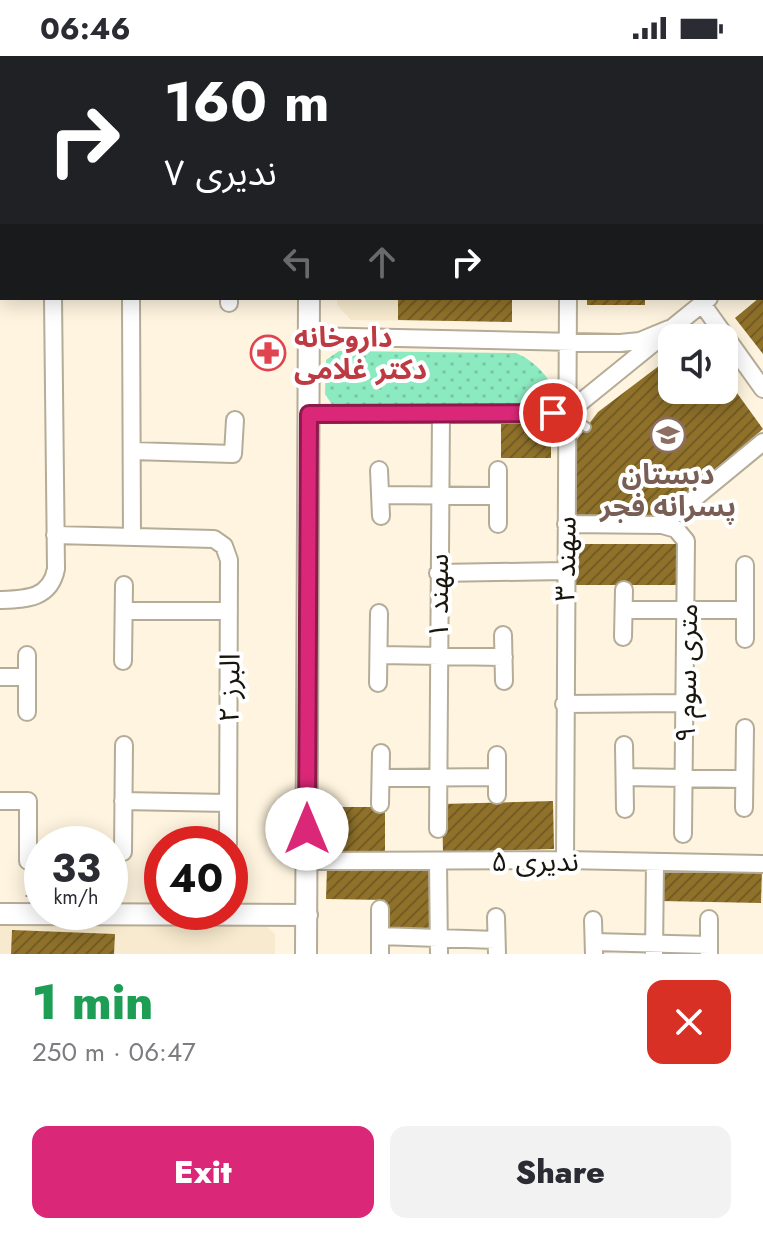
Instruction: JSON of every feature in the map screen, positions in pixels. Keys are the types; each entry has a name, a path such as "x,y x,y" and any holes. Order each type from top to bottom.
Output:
{"street":[{"path":"0,600 31,599 48,587 56,569 53,300"},
{"path":"55,535 132,537 131,300"},
{"path":"306,954 309,300"},
{"name":"سهند ۳","path":"565,860 564,571 568,300"},
{"path":"675,324 698,303 763,389"},
{"path":"308,336 567,342 640,341 658,334"},
{"path":"309,414 566,414 658,338"},
{"name":"سهند ۱","path":"438,829 441,414"},
{"path":"132,451 233,454 235,420"},
{"path":"566,524 662,525 763,442"},
{"path":"379,470 381,516"},
{"path":"498,470 498,524"},
{"path":"381,495 497,496"},
{"name":"۹ متری سوم","path":"662,525 676,529 686,541 683,834"},
{"name":"البرز ۲","path":"132,537 214,539 224,546 229,560 228,826"},
{"path":"745,565 745,639"},
{"path":"438,573 564,571"},
{"path":"123,661 124,585"},
{"path":"623,637 624,590"},
{"path":"624,610 745,610"},
{"path":"125,611 229,611"},
{"path":"378,683 379,613"},
{"path":"503,635 504,681"},
{"path":"27,655 27,712"},
{"path":"379,655 504,657"},
{"path":"0,677 27,677"},
{"path":"564,704 686,703"},
{"path":"744,808 745,728"},
{"path":"123,826 124,745"},
{"path":"624,745 625,809"},
{"path":"380,804 381,753"},
{"path":"497,755 497,795"},
{"path":"382,778 496,777"},
{"path":"625,777 744,779"},
{"path":"0,801 28,801 28,826"},
{"path":"123,801 227,803"},
{"name":"ندیری ۵","path":"307,861 565,860 763,864"},
{"path":"438,861 439,946"},
{"path":"654,948 655,862"},
{"path":"380,909 380,954"},
{"path":"0,914 24,914"},
{"path":"128,914 307,915"},
{"path":"380,936 439,946 497,947 496,917"},
{"path":"593,920 594,948 709,949 709,919"}],"lane":[{"path":"566,414 586,427"}],"shaded area":[{"path":"337,300 454,300 454,321 351,320 337,305"},
{"path":"0,924 24,924 24,930 128,930 128,924 144,924 144,930 248,930 248,924 264,924 275,934 275,954 0,954"}],"green space":[{"path":"339,351 516,353 542,372 552,386 556,401 549,406 333,406 325,394 326,360"}],"building":[{"path":"398,300 512,300 512,322 398,320"},
{"path":"587,300 645,300 645,305 587,305"},
{"path":"757,300 763,300 763,354 735,318"},
{"name":"دبستان پسرانه فجر","path":"658,367 658,404 738,404 738,394 763,429 659,517 575,515 576,441 598,412"},
{"path":"501,418 551,419 551,458 501,458"},
{"path":"571,544 681,544 682,585 571,585"},
{"path":"553,801 554,849 443,852 442,804"},
{"path":"326,807 385,807 385,851 325,851"},
{"path":"661,866 762,868 761,903 661,901"},
{"path":"327,867 431,868 430,932 384,931 385,900 326,899"},
{"path":"12,930 115,934 114,954 11,954"}],"place":[{"name":"داروخانه دکتر غلامی","path":"268,353"},
{"name":"دبستان پسرانه فجر","path":"668,435"}],"route":[{"path":"307,829 309,414 553,413"}]}
